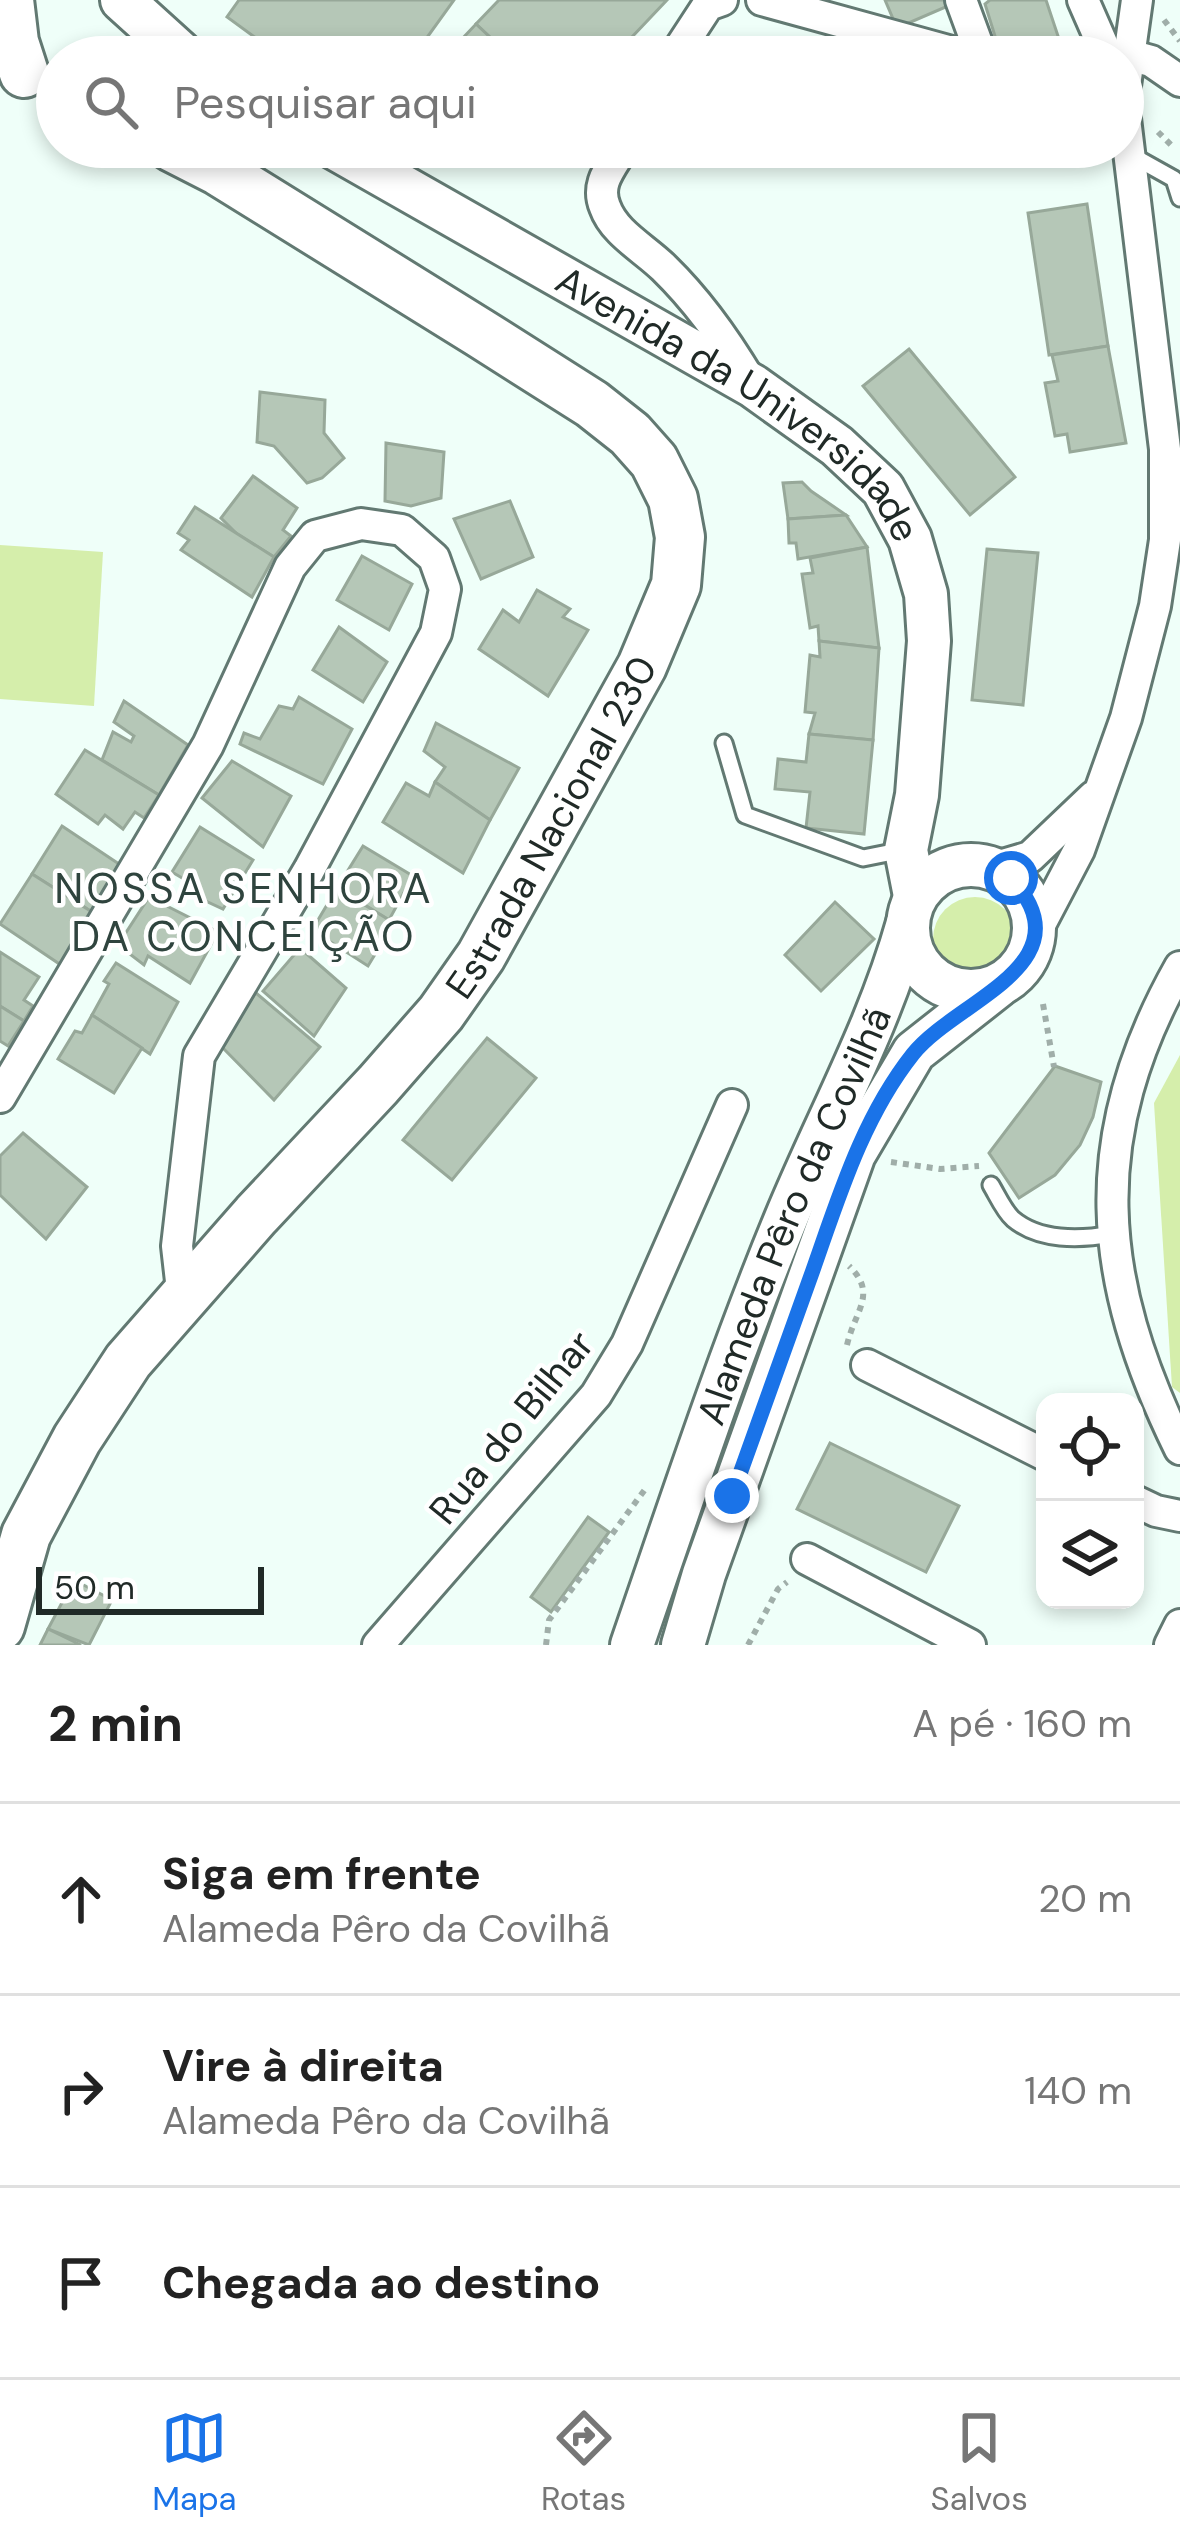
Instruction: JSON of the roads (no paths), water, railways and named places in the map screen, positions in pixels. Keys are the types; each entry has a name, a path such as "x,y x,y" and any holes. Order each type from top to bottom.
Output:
{"main road":[{"path":"122,0 162,36"},
{"name":"Estrada Nacional 230","path":"0,1626 26,1534 77,1439 128,1361 441,1013 481,956 642,666 676,585 680,537 673,499 655,461 630,434 592,404 213,168"},
{"name":"Avenida da Universidade","path":"370,168 753,386 836,446 884,489 910,539 926,594 928,641 917,795 906,850 912,910"},
{"path":"917,795 974,867"},
{"path":"912,910 925,881 974,867 1011,878 1025,893 1034,913 1035,934"},
{"name":"Alameda Pêro da Covilhã","path":"912,910 910,945 935,980 955,989 998,986"},
{"name":"Alameda Pêro da Covilhã","path":"632,1645 784,1222 894,974 912,910"},
{"name":"Alameda Pêro da Covilhã","path":"683,1645 854,1154 914,1052 1024,965 1035,934"}],"street":[{"path":"688,36 708,5 721,0"},
{"path":"762,0 895,36"},
{"path":"862,0 873,30"},
{"path":"961,0 974,36"},
{"path":"1083,0 1106,36"},
{"path":"1125,36 1137,0"},
{"path":"1144,60 1180,82"},
{"path":"610,168 601,183 604,206 616,226 664,267 719,328 753,386"},
{"path":"1035,934 1079,850 1126,718 1155,606 1165,540 1173,460 1131,168"},
{"path":"0,1097 208,746 290,567 315,536 361,524 402,530 434,558 445,590 436,633 309,870 199,1056 177,1246 183,1299"},
{"path":"974,867 1030,856 1096,793"},
{"path":"1180,967 1138,1054 1124,1102 1114,1155 1111,1234 1131,1333 1147,1382 1180,1449"},
{"name":"Rua do Bilhar","path":"378,1645 596,1395 627,1344 732,1105"},
{"path":"857,1353 1036,1450"},
{"path":"1144,1505 1180,1516"},
{"path":"807,1559 970,1645"},
{"path":"1170,1645 1180,1625"}],"lane":[{"path":"1144,162 1174,179 1180,198"},
{"path":"724,743 745,815 863,858 906,850"},
{"path":"991,1185 1012,1218 1041,1233 1073,1238 1111,1234"}],"district":[{"name":"NOSSA SENHORA DA CONCEIÇÃO","path":"244,912"}]}
